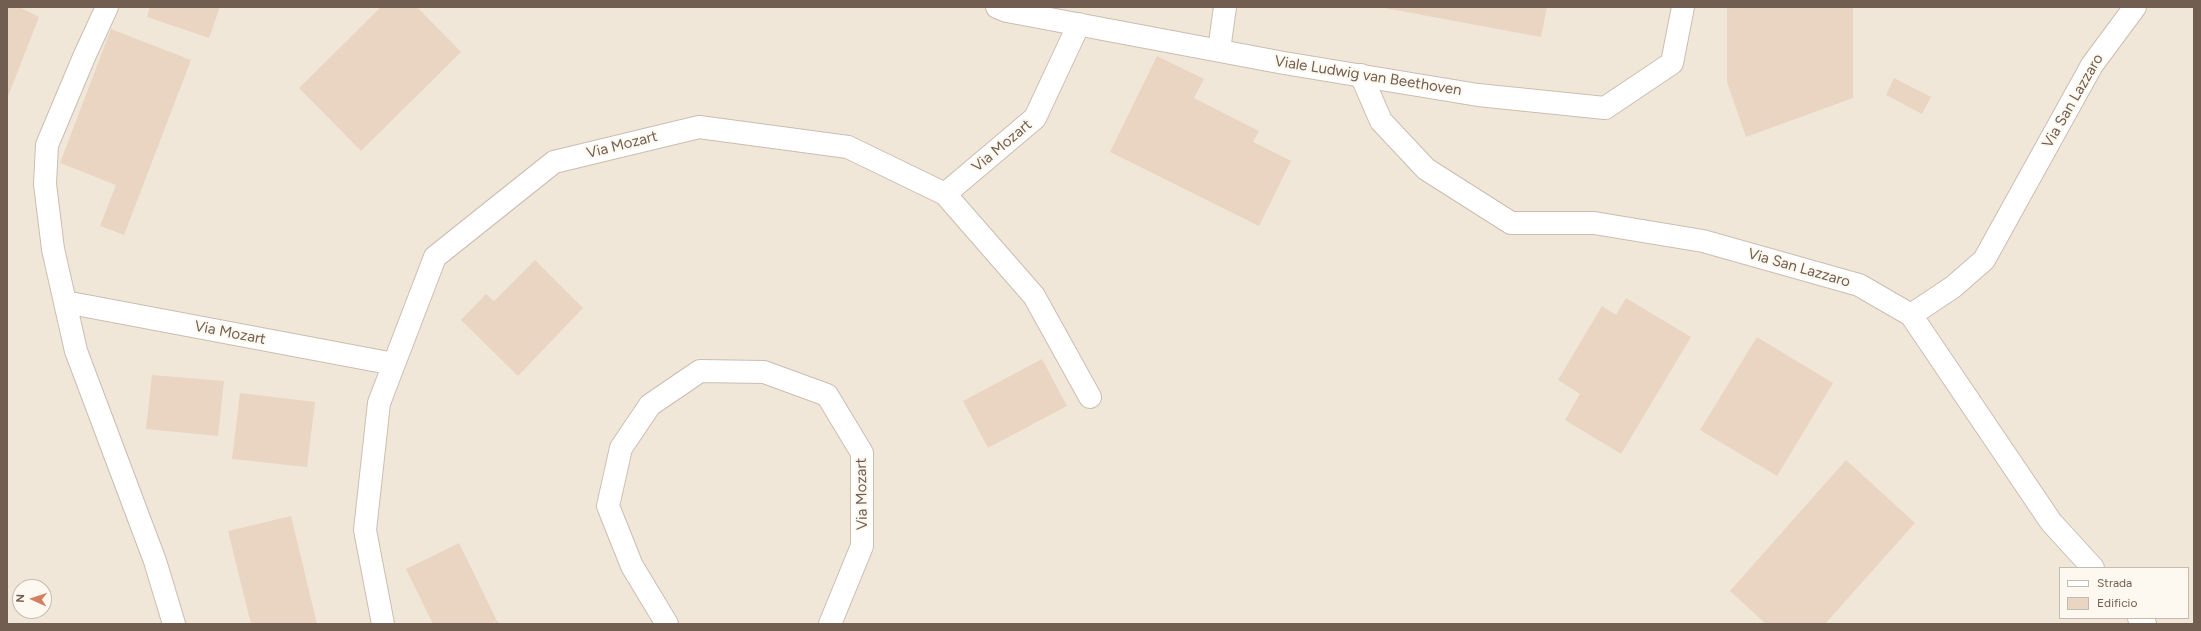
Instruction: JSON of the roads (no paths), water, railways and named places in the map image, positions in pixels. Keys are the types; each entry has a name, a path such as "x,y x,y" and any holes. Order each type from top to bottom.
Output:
{"street":[{"path":"107,7 47,145 45,184 53,249 76,351 155,562 174,624"},
{"name":"Viale Ludwig van Beethoven","path":"997,7 1007,11 1219,50 1478,95 1605,108 1672,63 1683,7"},
{"path":"1219,50 1225,7"},
{"name":"Via San Lazzaro","path":"1361,75 1381,121 1426,169 1511,223 1594,223 1703,241 1859,285 1911,315 1953,287 1984,260 2092,65 2135,7"},
{"name":"Via Mozart","path":"945,194 1035,118 1079,24"},
{"name":"Via Mozart","path":"383,624 365,530 379,403 436,257 554,162 699,127 848,147 945,194 1034,296 1090,396"},
{"name":"Via Mozart","path":"65,302 394,364"},
{"path":"1911,315 2051,522 2092,567"},
{"name":"Via Mozart","path":"667,624 632,566 608,506 621,448 650,405 700,371 764,372 827,395 862,453 862,546 830,624"}]}
